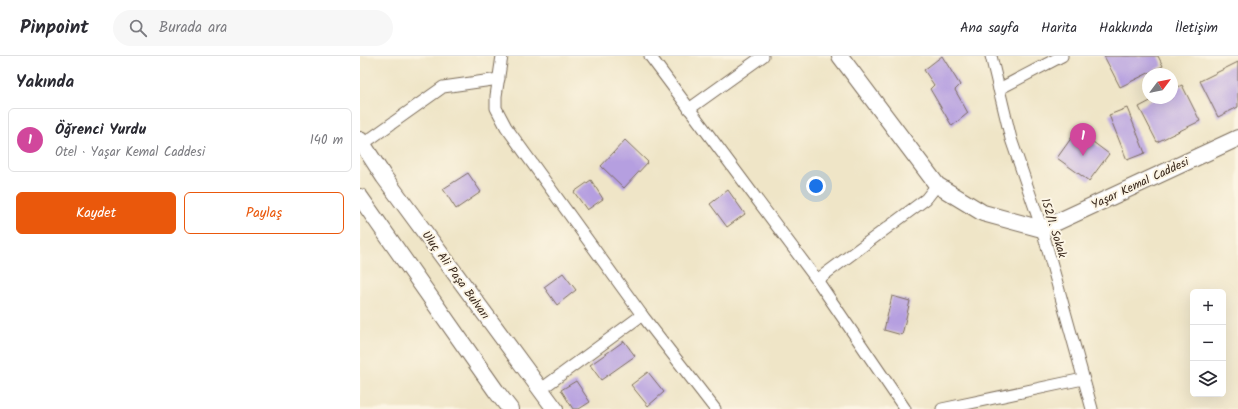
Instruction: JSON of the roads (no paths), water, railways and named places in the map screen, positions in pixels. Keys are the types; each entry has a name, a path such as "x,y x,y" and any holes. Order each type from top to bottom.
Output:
{"street":[{"path":"502,56 496,96 496,108 506,127 642,315 715,409"},
{"path":"650,56 817,280 905,409"},
{"path":"689,109 763,56"},
{"path":"840,56 937,185 983,213 1042,228"},
{"name":"152/1. Sokak","path":"991,56 1011,139 1042,228 1092,409"},
{"path":"999,89 1062,56"},
{"path":"362,142 443,86 498,79"},
{"name":"Yaşar Kemal Caddesi","path":"1042,228 1238,138"},
{"name":"Uluç Ali Paşa Bulvarı","path":"362,142 384,177 554,409"},
{"path":"817,280 926,199 937,185"},
{"path":"360,197 510,409"},
{"path":"540,390 642,315"},
{"path":"942,409 1083,379"}],"place":[{"name":"Öğrenci Yurdu","path":"1083,156"}]}
